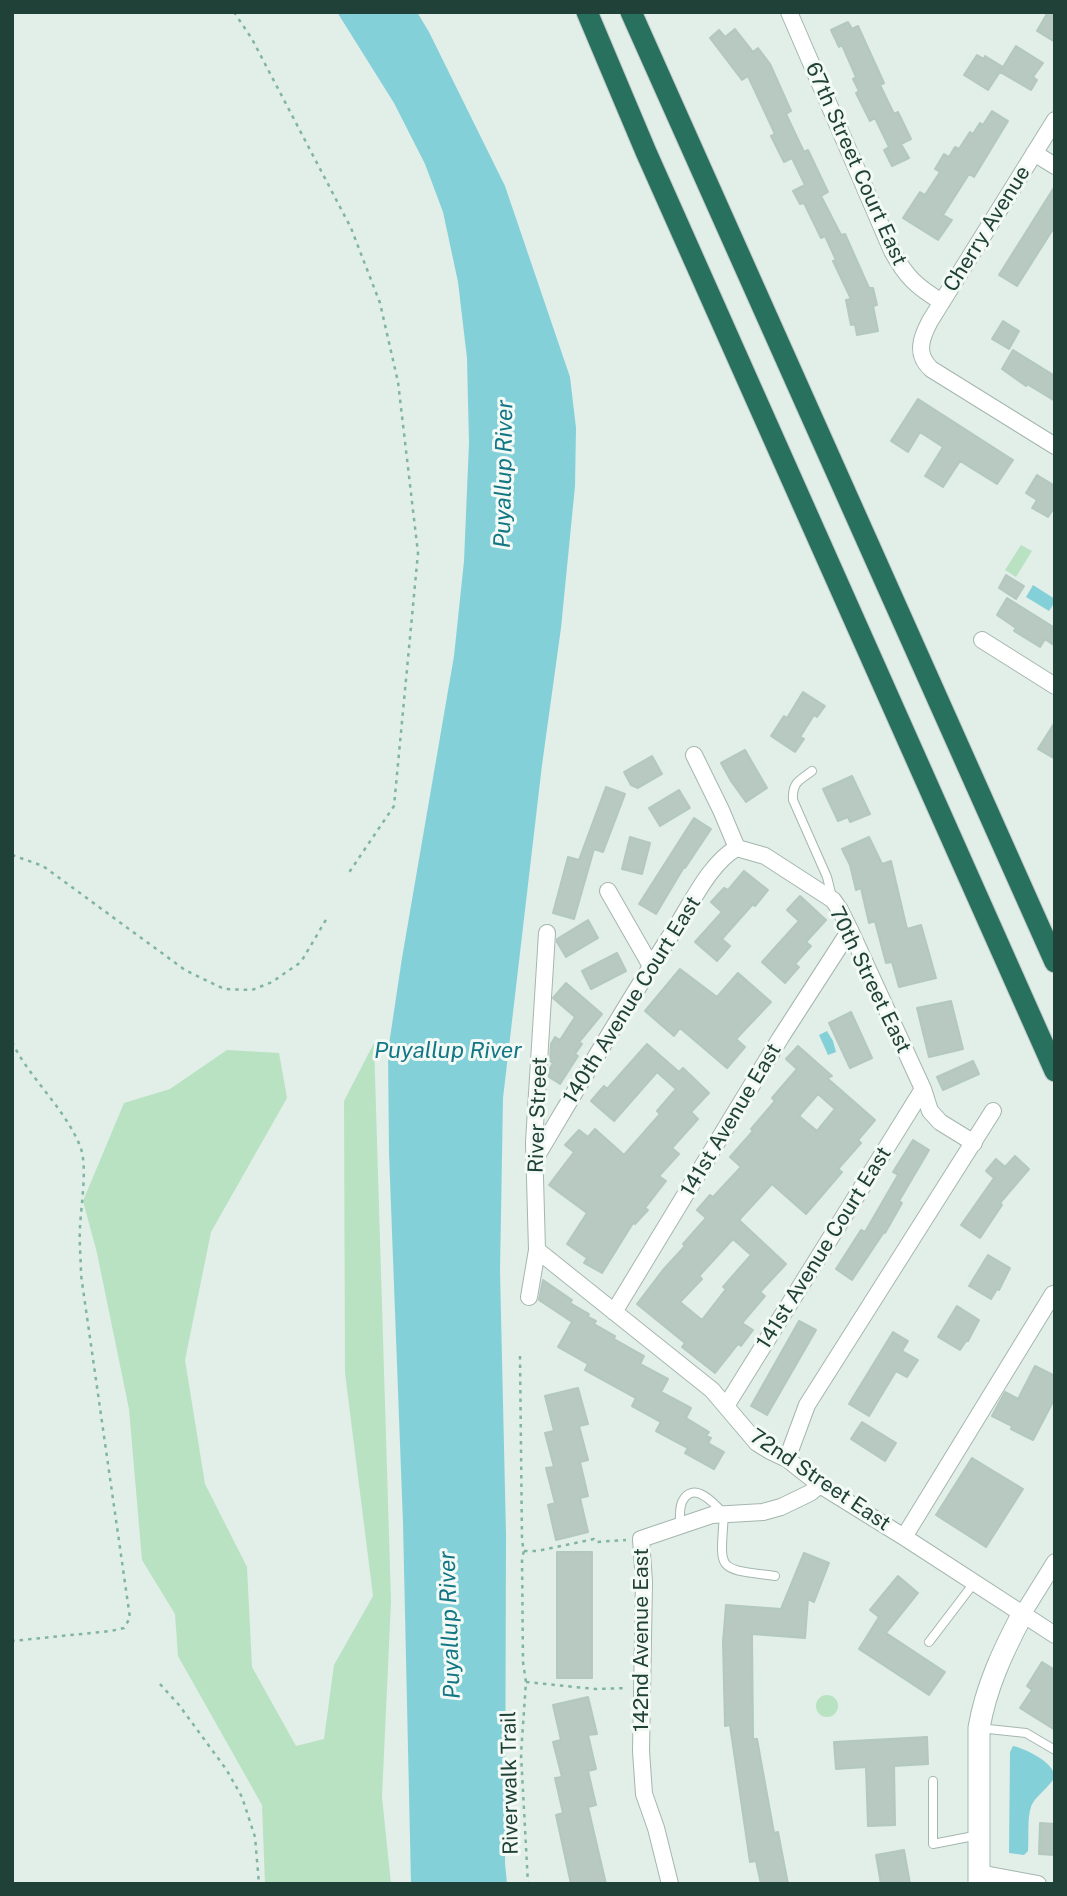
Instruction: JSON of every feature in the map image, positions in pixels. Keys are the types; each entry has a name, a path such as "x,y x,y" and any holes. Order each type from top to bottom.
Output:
{"highway":[{"path":"587,12 652,165 1055,1071"},
{"path":"631,12 1055,962"}],"street":[{"name":"67th Street Court East","path":"789,12 892,251 914,284 942,302"},
{"name":"Cherry Avenue","path":"1055,120 922,335 920,351 923,361 939,374 1055,446"},
{"path":"1034,153 1055,166"},
{"path":"982,640 1055,686"},
{"path":"694,755 737,848"},
{"name":"70th Street East","path":"737,848 765,856 833,900 850,930 930,1111 940,1122 974,1143"},
{"name":"140th Avenue Court East","path":"535,1159 705,882 728,852 737,848"},
{"path":"608,891 651,967"},
{"name":"141st Avenue East","path":"614,1312 850,930"},
{"name":"River Street","path":"529,1297 537,1250 534,1142 547,933"},
{"name":"141st Avenue Court East","path":"726,1406 922,1090"},
{"path":"787,1459 807,1405 993,1111"},
{"name":"72nd Street East","path":"537,1250 712,1390 757,1443 787,1459 820,1485 1055,1636"},
{"path":"904,1537 1053,1294"},
{"name":"142nd Avenue East","path":"670,1884 644,1794 641,1751 641,1539 712,1515 763,1513 790,1503 820,1485"},
{"path":"1038,1884 979,1878 979,1728 983,1704 992,1679 1022,1615 1055,1562"}],"lane":[{"path":"812,771 792,789 793,800 827,877 833,900"},
{"path":"680,1526 682,1503 690,1494 706,1496 724,1514 721,1557 725,1565 734,1571 775,1576"},
{"path":"929,1642 974,1583"},
{"path":"979,1728 1026,1733 1055,1751"},
{"path":"933,1781 933,1844 979,1835"}],"path":[{"path":"234,12 252,39 351,228 380,303 398,382 418,553 394,806 348,874"},
{"path":"12,855 43,866 185,970 225,989 251,990 272,982 301,962 327,918"},
{"path":"12,1042 21,1060 64,1116 81,1148 81,1275 130,1618 124,1628 111,1631 12,1641"},
{"name":"Riverwalk Trail","path":"520,1356 523,1662 526,1682 521,1754 528,1884"},
{"path":"524,1551 537,1551 594,1539 596,1542 641,1539"},
{"name":"Riverwalk Trail","path":"526,1682 595,1689 642,1687"},
{"path":"160,1684 179,1705 226,1769 242,1797 255,1837 259,1884"}],"green space":[{"path":"1021,545 1032,551 1016,577 1005,570"},
{"path":"374,1043 391,1601 382,1797 391,1884 265,1884 262,1805 178,1656 175,1614 142,1560 129,1409 97,1253 83,1201 124,1103 170,1089 227,1050 279,1053 287,1098 211,1232 185,1360 205,1484 247,1567 252,1667 296,1746 324,1739 334,1665 373,1596 345,1373 344,1101"},
{"path":"827,1695 835,1698 838,1706 835,1714 827,1717 819,1714 816,1706 819,1698"}],"water":[{"name":"Puyallup River","path":"337,12 417,12 429,32 505,186 570,377 576,428 575,486 561,628 503,1098 500,1271 506,1535 507,1884 411,1884 403,1523 389,1153 388,1051 454,656 464,561 469,443 467,358 458,282 443,212 425,164 394,103"},
{"path":"1033,585 1055,599 1049,611 1026,597"},
{"path":"827,1031 836,1052 828,1055 819,1035"},
{"path":"1013,1746 1045,1762 1054,1777 1031,1807 1028,1851 1024,1855 1009,1853 1010,1752"}],"building":[{"path":"1048,12 1055,12 1055,42 1037,31"},
{"path":"848,22 852,29 858,26 884,83 880,85 894,114 898,112 911,139 901,144 909,158 892,166 884,150 889,147 875,118 870,121 856,93 859,91 853,79 856,77 842,45 839,47 831,30"},
{"path":"735,29 753,52 758,48 770,64 791,111 786,114 804,152 808,150 828,192 821,196 841,235 845,234 869,288 873,288 878,331 857,335 855,324 851,325 846,300 851,299 833,261 836,260 825,236 821,238 804,203 800,204 793,191 805,185 792,158 784,162 771,136 775,134 748,76 742,80 710,38 719,30 725,37"},
{"path":"1016,46 1043,63 1033,77 1037,80 1031,90 1000,72"},
{"path":"977,55 984,59 985,56 1003,67 988,90 964,75"},
{"path":"992,111 1008,121 974,177 969,174 943,215 952,220 938,240 903,218 920,192 925,195 940,172 935,169 944,154 949,157 955,147 959,149 970,132 973,134 980,123 983,125"},
{"path":"1055,186 1055,226 1017,286 999,275"},
{"path":"1003,321 1019,331 1009,349 992,339"},
{"path":"1013,350 1055,376 1055,401 1027,384 1026,386 1002,369"},
{"path":"918,399 1013,460 997,484 960,461 943,487 925,476 943,447 920,432 908,452 891,441"},
{"path":"1037,475 1055,486 1055,506 1048,517 1032,508 1037,500 1026,493"},
{"path":"1006,575 1024,586 1016,599 999,588"},
{"path":"1007,598 1055,628 1055,646 1045,639 1040,647 1014,631 1016,628 997,615"},
{"path":"803,692 825,706 817,717 814,715 800,737 804,739 795,752 771,736 784,716 787,718"},
{"path":"1055,722 1055,759 1038,749"},
{"path":"745,750 767,788 746,802 721,763"},
{"path":"652,756 662,774 638,788 631,785 624,772"},
{"path":"852,776 870,814 850,822 848,817 838,821 823,789"},
{"path":"606,787 625,794 603,852 594,849 574,919 553,913 568,857 579,860"},
{"path":"679,790 690,808 660,826 649,808"},
{"path":"694,818 711,829 656,914 639,904"},
{"path":"630,837 650,843 642,874 622,869"},
{"path":"869,837 882,864 891,861 907,929 921,925 936,978 899,987 892,962 886,963 875,921 869,923 861,888 856,890 850,865 842,849"},
{"path":"744,871 768,890 722,939 730,946 717,961 695,942 722,912 711,902 724,888 728,890"},
{"path":"800,896 826,920 806,942 811,946 795,964 799,967 785,983 762,962 799,921 787,910"},
{"path":"588,920 598,938 566,957 557,939"},
{"path":"617,953 626,971 591,989 582,971"},
{"path":"680,969 717,997 738,973 771,1002 736,1039 745,1047 727,1068 680,1028 674,1036 645,1011"},
{"path":"566,983 602,1014 579,1042 582,1044 575,1054 578,1056 560,1084 549,1077 553,1063 550,1061 551,1044 555,1037 560,1040 575,1017 553,998"},
{"path":"951,1001 963,1049 929,1057 917,1008"},
{"path":"851,1012 872,1058 850,1068 829,1023"},
{"path":"647,1044 679,1072 683,1068 709,1093 691,1112 698,1119 672,1148 679,1154 659,1176 666,1181 645,1208 648,1210 633,1223 602,1273 584,1263 587,1258 567,1244 587,1213 549,1185 574,1152 565,1145 579,1130 588,1137 595,1129 624,1155 660,1114 657,1111 676,1089 657,1072 614,1121 591,1101 604,1086 607,1089"},
{"path":"798,1046 832,1076 827,1078 875,1120 858,1140 861,1143 838,1169 842,1172 806,1214 772,1184 739,1220 786,1264 760,1292 765,1296 742,1323 753,1330 715,1373 682,1347 685,1343 637,1304 706,1218 697,1210 741,1167 730,1157 753,1131 751,1129 775,1101 772,1098 797,1069 786,1059","holes":["818,1094 835,1109 817,1131 799,1116","733,1239 751,1255 723,1287 726,1289 702,1320 680,1302 702,1279 699,1276"]},
{"path":"973,1061 979,1074 943,1090 937,1077"},
{"path":"913,1140 929,1150 899,1201 902,1203 885,1233 852,1280 836,1269 861,1230 865,1232 898,1175 893,1172"},
{"path":"1015,1156 1029,1169 1000,1203 1002,1205 980,1238 961,1225 994,1178 986,1171 996,1159 1005,1167"},
{"path":"988,1255 1010,1268 999,1290 997,1289 991,1299 969,1286"},
{"path":"543,1280 572,1300 570,1303 589,1314 588,1317 596,1321 594,1324 644,1356 640,1364 668,1379 661,1392 691,1408 686,1418 709,1432 706,1436 711,1438 708,1443 724,1452 714,1469 685,1453 688,1448 656,1431 661,1422 632,1406 636,1398 585,1370 588,1364 558,1347 572,1322 539,1300"},
{"path":"957,1306 979,1320 960,1350 938,1337"},
{"path":"799,1321 816,1330 767,1415 751,1406"},
{"path":"893,1332 908,1341 902,1351 918,1360 907,1377 896,1371 869,1416 849,1404"},
{"path":"1035,1366 1055,1376 1055,1398 1033,1440 992,1416 1005,1392 1018,1399"},
{"path":"578,1388 588,1424 579,1426 588,1460 580,1462 588,1496 580,1498 588,1532 556,1540 548,1505 555,1503 546,1468 554,1467 545,1433 554,1431 545,1396"},
{"path":"862,1422 896,1443 885,1461 851,1439"},
{"path":"972,1458 1023,1489 986,1547 936,1515"},
{"path":"557,1552 592,1552 592,1678 557,1678"},
{"path":"804,1553 829,1563 814,1602 808,1599 805,1638 752,1634 753,1739 757,1739 774,1833 778,1832 788,1884 761,1884 756,1861 750,1862 730,1725 725,1726 723,1642 726,1605 781,1609"},
{"path":"898,1576 918,1593 886,1633 945,1672 929,1695 859,1649 879,1617 870,1610"},
{"path":"1042,1662 1055,1670 1055,1730 1020,1708 1032,1690 1027,1686"},
{"path":"588,1697 597,1734 588,1735 596,1769 588,1771 596,1805 588,1807 606,1884 571,1884 556,1815 563,1813 555,1778 562,1777 553,1742 561,1740 553,1705"},
{"path":"927,1737 928,1764 894,1766 895,1825 868,1826 866,1767 836,1769 834,1742"},
{"path":"1040,1823 1055,1824 1055,1855 1039,1854"},
{"path":"904,1850 910,1884 881,1884 876,1855"}]}
